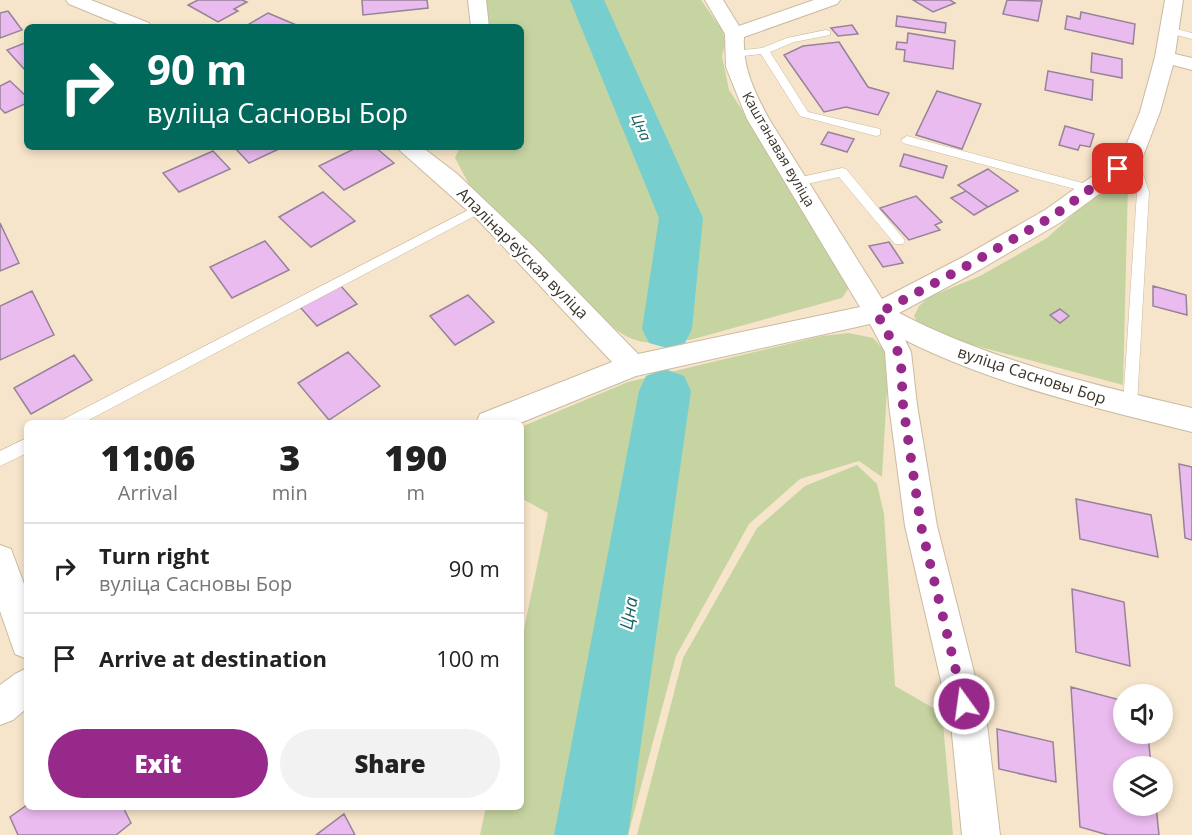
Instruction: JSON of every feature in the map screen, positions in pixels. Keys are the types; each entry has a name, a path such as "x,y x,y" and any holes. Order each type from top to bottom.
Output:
{"street":[{"path":"75,0 135,24"},
{"path":"477,0 480,24"},
{"name":"Каштанавая вуліца","path":"714,0 735,44 738,74 751,105 877,314"},
{"path":"735,44 831,0"},
{"path":"497,420 632,366 877,314 1053,216 1132,159 1150,112 1165,57 1171,1"},
{"path":"1165,57 1192,64"},
{"name":"Апалінарʼеўская вуліца","path":"421,150 577,305 632,366"},
{"path":"877,314 898,352 901,363 903,405 921,526 969,724 981,835"},
{"name":"вуліца Сасновы Бор","path":"877,314 927,339 984,363 1130,405 1192,420"},
{"path":"0,560 24,633"},
{"path":"0,707 24,688"}],"lane":[{"path":"1168,30 1192,36"},
{"path":"735,44 764,51 791,40 826,33"},
{"path":"764,51 804,114 876,132"},
{"path":"907,140 1090,189"},
{"path":"1130,405 1143,192 1132,159"},
{"path":"797,182 843,172 899,241"},
{"path":"75,420 480,208"},
{"path":"0,459 24,447"}],"green space":[{"path":"484,0 581,0 674,216 659,343 635,340 614,328 470,186 455,158 459,150 524,150 524,24 488,24"},
{"path":"597,0 701,0 723,31 725,45 722,56 729,90 851,275 850,286 842,298 690,340 674,339 692,221"},
{"path":"1124,183 1128,184 1123,385 935,335 920,327 914,316 919,306 929,297 980,276 1047,238 1089,200"},
{"path":"849,333 873,338 889,355 882,477 859,461 800,479 749,524 676,656 628,835 480,835 485,810 524,810 524,629 548,513 524,500 524,426 628,382 822,336"},
{"path":"857,465 877,484 884,514 895,686 942,713 953,835 637,835 683,658 757,528 805,486"}],"building":[{"path":"198,0 247,2 234,9 238,11 218,22 188,5"},
{"path":"362,0 427,0 428,8 363,15"},
{"path":"913,0 950,0 955,3 933,12"},
{"path":"1007,0 1042,1 1038,21 1003,14"},
{"path":"8,11 22,30 0,38 0,13"},
{"path":"1081,12 1135,24 1133,44 1065,29 1067,16 1080,19"},
{"path":"268,13 294,24 249,24"},
{"path":"897,16 946,23 945,33 896,26"},
{"path":"852,25 858,34 838,36 831,28"},
{"path":"908,33 955,41 953,69 904,61 905,50 896,49 897,42 907,43"},
{"path":"839,42 868,87 889,93 878,115 846,107 824,112 784,55 803,46"},
{"path":"24,43 24,69 7,50"},
{"path":"1092,53 1122,59 1122,78 1091,72"},
{"path":"1048,71 1093,80 1092,100 1045,90"},
{"path":"10,81 24,94 24,104 5,113 0,108 0,86"},
{"path":"937,91 981,104 962,149 916,135"},
{"path":"1065,126 1094,134 1090,147 1080,145 1078,150 1059,145"},
{"path":"828,132 854,139 847,152 821,144"},
{"path":"237,150 277,150 249,163"},
{"path":"352,150 379,150 394,163 344,190 319,166"},
{"path":"213,151 230,169 179,192 163,173"},
{"path":"904,154 947,166 943,178 900,166"},
{"path":"988,169 1018,191 988,207 958,185"},
{"path":"966,191 988,207 974,215 951,198"},
{"path":"323,192 355,221 311,247 279,217"},
{"path":"916,196 942,222 935,225 940,230 909,240 880,208"},
{"path":"0,223 19,263 0,271"},
{"path":"265,241 289,270 232,298 210,267"},
{"path":"889,242 903,263 883,267 869,246"},
{"path":"340,285 357,304 317,326 300,307"},
{"path":"1153,286 1186,295 1187,315 1153,306"},
{"path":"32,291 54,335 0,360 0,306"},
{"path":"468,295 494,322 455,345 430,316"},
{"path":"1060,309 1069,316 1060,323 1050,315"},
{"path":"348,352 380,386 329,420 298,383"},
{"path":"74,355 92,380 31,414 14,388"},
{"path":"1179,464 1192,467 1192,540 1185,538"},
{"path":"1076,499 1151,515 1158,557 1080,539"},
{"path":"1072,589 1124,602 1130,666 1076,652"},
{"path":"1071,687 1113,698 1113,744 1149,744 1150,756 1113,756 1113,816 1157,816 1159,835 1108,835 1080,827"},
{"path":"997,729 1053,742 1056,782 999,769"},
{"path":"24,807 24,810 124,810 131,823 116,835 18,835 10,817"},
{"path":"344,814 355,835 316,835"}],"waterway":[{"name":"Цна","path":"587,0 681,218 667,329"},
{"name":"Цна","path":"591,835 665,391"}],"route":[{"path":"964,704 921,526 903,405 901,363 898,352 877,314 1053,216 1118,169"}]}
